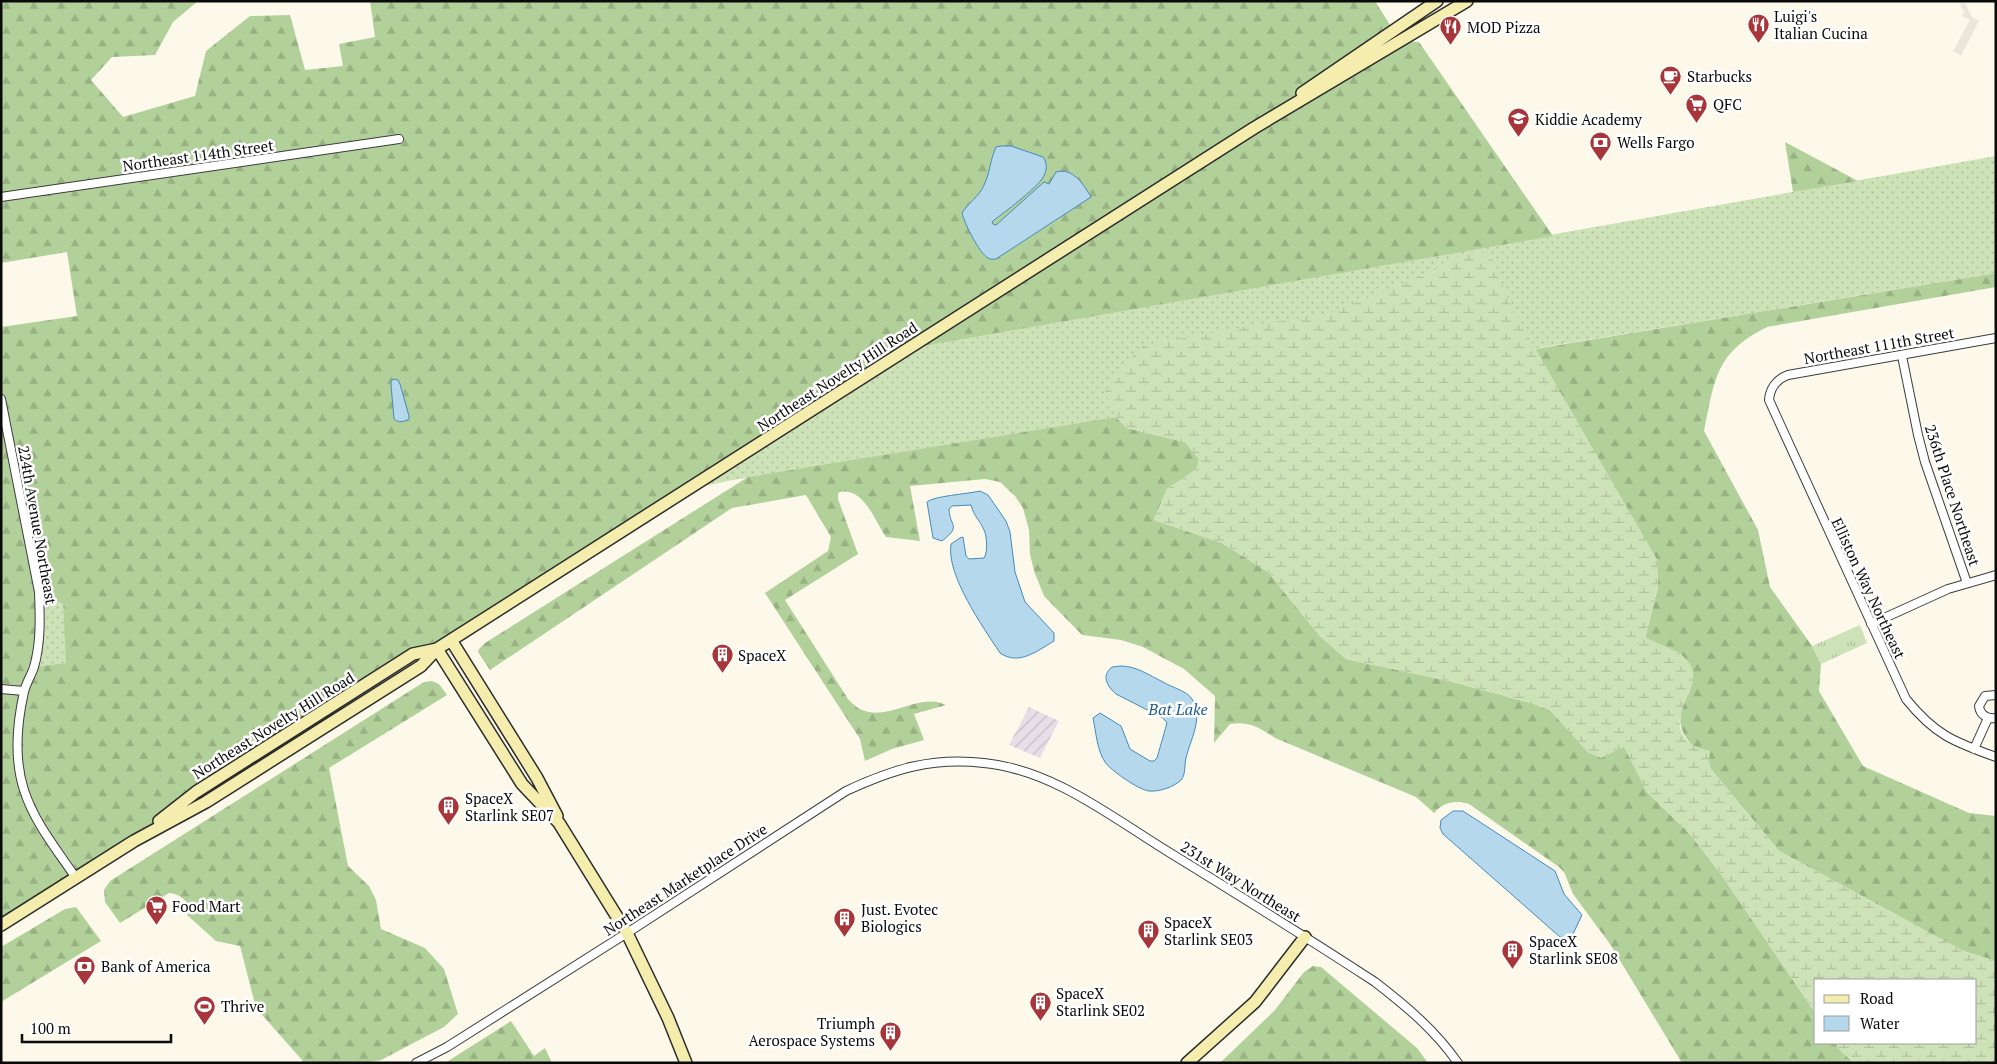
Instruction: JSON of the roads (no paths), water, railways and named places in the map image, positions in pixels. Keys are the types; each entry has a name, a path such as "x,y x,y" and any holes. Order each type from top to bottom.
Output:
{"main road":[{"name":"Northeast Novelty Hill Road","path":"1254,128 1309,87 1437,1"},
{"name":"Northeast Novelty Hill Road","path":"2,923 134,841 206,802 421,666 437,649 1254,128 1467,1"},
{"path":"452,640 537,778 553,806 559,823"},
{"path":"437,649 522,784 559,823 627,933 668,1018 686,1063"},
{"path":"1187,1063 1255,1002 1305,936"}],"street":[{"name":"Northeast 114th Street","path":"1,197 399,139"},
{"name":"Northeast 111th Street","path":"1772,388 1778,381 1788,375 1996,338"},
{"name":"236th Place Northeast","path":"1902,356 1925,462 1967,583"},
{"name":"Elliston Way Northeast","path":"1772,388 1769,396 1770,405 1900,689 1913,707 1941,734 1996,757"},
{"name":"224th Avenue Northeast","path":"1,399 39,592 39,642 34,667 24,691 18,747 19,768 24,790 34,814 76,878"},
{"path":"1871,624 1928,597 1996,575"},
{"path":"1,689 24,691"},
{"path":"1974,749 1992,718 1980,710 1980,702 1985,696 1996,695"},
{"name":"Northeast Marketplace Drive","path":"416,1063 446,1047 627,933 846,791 881,774 916,765 944,762 985,763"},
{"name":"231st Way Northeast","path":"985,763 1036,775 1076,795 1305,936 1375,982 1416,1014 1445,1045 1458,1063"}],"water":[{"path":"1011,146 1043,157 1046,162 1046,171 1038,183 1019,201 994,220 993,224 996,225 1044,182 1049,184 1056,172 1068,172 1073,175 1081,182 1091,197 996,259 991,259 977,245 962,213 982,189 988,176 996,147"},
{"path":"394,379 398,380 400,384 409,416 409,419 403,421 394,419 391,381"},
{"path":"980,491 988,495 1006,521 1010,532 1015,572 1025,602 1054,633 1054,641 1034,653 1021,658 1007,657 1000,653 967,600 954,570 951,544 960,538 963,537 966,556 969,559 984,558 986,552 985,533 971,505 952,506 949,509 953,526 952,532 942,541 933,538 927,502 943,497"},
{"name":"Bat Lake","path":"1121,666 1137,669 1183,691 1190,696 1195,706 1197,714 1195,729 1186,758 1184,775 1178,783 1166,789 1157,791 1144,790 1113,770 1105,762 1100,752 1093,718 1100,713 1121,726 1130,749 1150,761 1154,761 1157,758 1167,723 1163,718 1116,694 1110,688 1106,681 1109,670 1112,667"},
{"path":"1453,811 1463,811 1555,871 1564,894 1582,915 1573,934 1565,938 1560,937 1443,834 1440,828 1441,820"}],"place":[{"name":"Luigi's Italian Cucina","path":"1758,44"},
{"name":"MOD Pizza","path":"1451,46"},
{"name":"Starbucks","path":"1671,95"},
{"name":"QFC","path":"1697,123"},
{"name":"Kiddie Academy","path":"1519,138"},
{"name":"Wells Fargo","path":"1601,161"},
{"name":"SpaceX","path":"722,674"},
{"name":"SpaceX Starlink SE07","path":"449,826"},
{"name":"Food Mart","path":"156,925"},
{"name":"Just. Evotec Biologics","path":"845,937"},
{"name":"SpaceX Starlink SE03","path":"1148,950"},
{"name":"SpaceX Starlink SE08","path":"1513,969"},
{"name":"Bank of America","path":"85,985"},
{"name":"SpaceX Starlink SE02","path":"1040,1021"},
{"name":"Thrive","path":"205,1025"},
{"name":"Triumph Aerospace Systems","path":"891,1051"}]}
